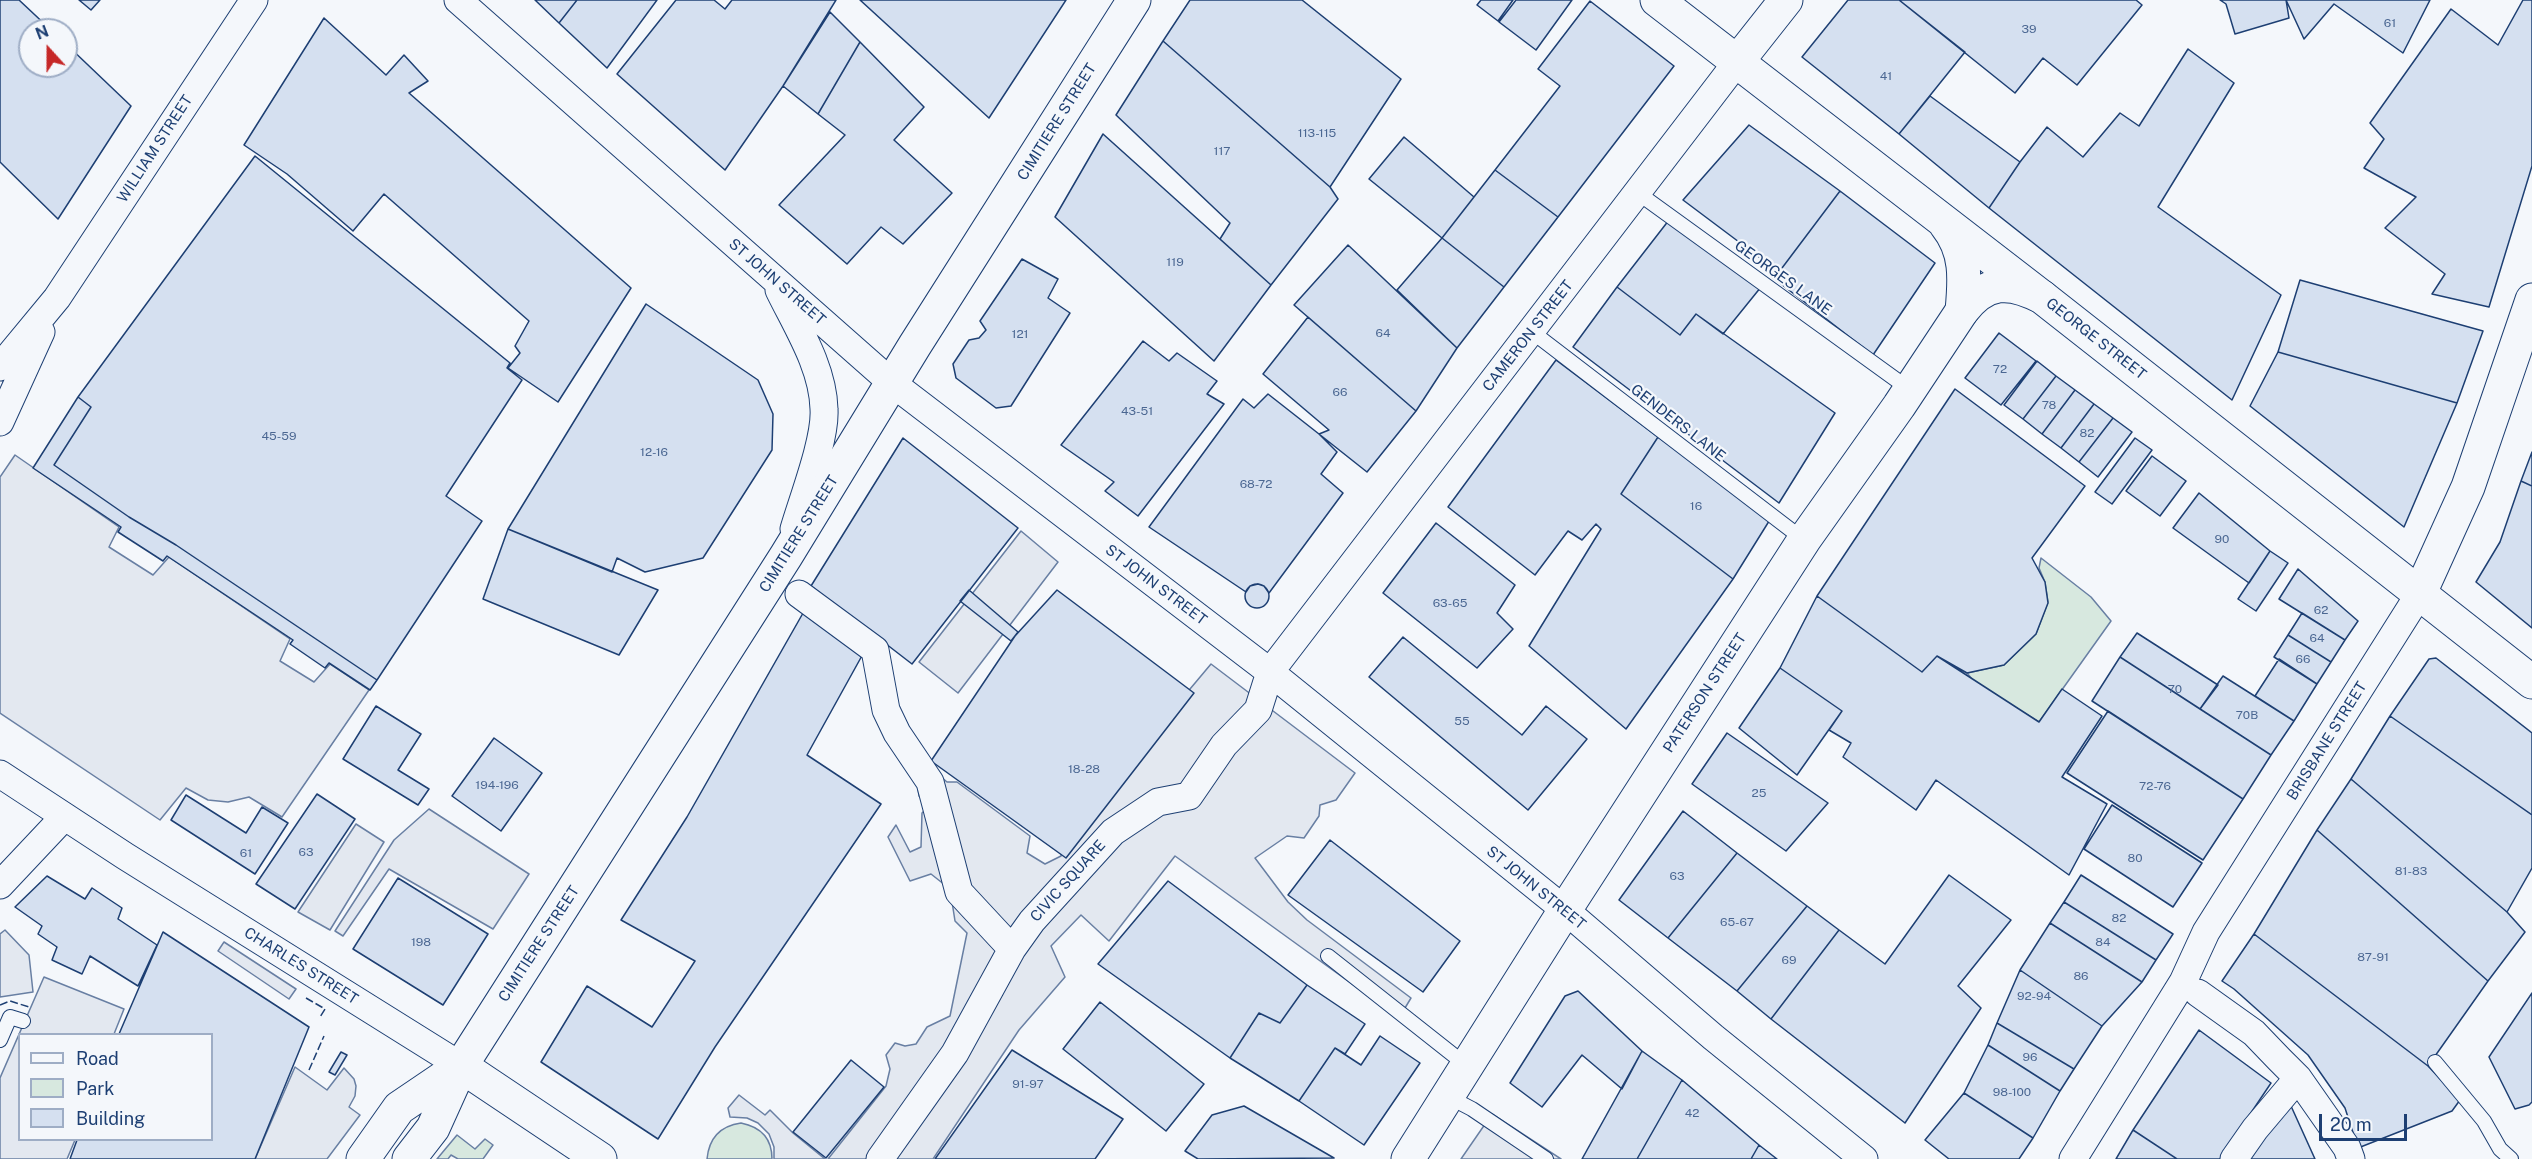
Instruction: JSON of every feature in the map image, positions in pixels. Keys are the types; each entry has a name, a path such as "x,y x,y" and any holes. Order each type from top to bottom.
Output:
{"main road":[{"name":"CIMITIERE STREET","path":"409,1159 433,1128 461,1066 786,556 892,383 1134,0"},
{"name":"GEORGE STREET","path":"1657,0 2042,297 2532,682"},
{"name":"CAMERON STREET","path":"1737,62 1786,0"},
{"path":"1941,219 1954,235 1963,260 1965,284 1962,311"},
{"name":"PATERSON STREET","path":"1408,1159 1565,910 1804,540 1962,311 1979,293 2000,285 2025,288 2042,297"},
{"name":"BRISBANE STREET","path":"2420,594 2468,487 2532,300"},
{"name":"CIMITIERE STREET","path":"363,1159 399,1108 461,1066"},
{"name":"CHARLES STREET","path":"461,1066 600,1159"}],"street":[{"name":"WILLIAM STREET","path":"0,367 57,298 254,0"},
{"name":"ST JOHN STREET","path":"458,0 892,383 1270,672 1565,910 1739,1059 1864,1159"},
{"name":"CAMERON STREET","path":"1270,672 1737,62"},
{"path":"774,279 812,358 825,409 820,441 786,556"},
{"name":"WILLIAM STREET","path":"0,422 57,298"},
{"path":"799,594 875,650 886,710 897,733 930,782 959,892 1012,949"},
{"name":"BRISBANE STREET","path":"2073,1159 2183,982 2206,932 2420,594"},
{"name":"CIVIC SQUARE","path":"880,1159 955,1053 1012,949 1032,921 1113,832 1158,802 1189,796 1224,744 1258,710 1270,672"},
{"name":"CHARLES STREET","path":"0,774 64,817 461,1066"},
{"path":"0,885 64,817"},
{"path":"2198,993 2254,1033 2298,1078 2347,1148 2351,1159"},
{"path":"2234,1159 2255,1129 2298,1078"}],"lane":[{"name":"GEORGES LANE","path":"1638,193 1909,389"},
{"name":"GENDERS LANE","path":"1531,331 1804,540"},
{"path":"1328,956 1466,1065"},
{"path":"0,1040 10,1017 23,1022"},
{"path":"2435,1062 2484,1121 2500,1149 2511,1159"},
{"path":"1449,1096 1546,1159"}],"green space":[{"path":"2041,558 2091,597 2111,621 2039,722 1976,684 1967,673 2004,665 2036,634 2048,602 2045,582 2039,568"},
{"path":"741,1123 764,1135 770,1146 772,1159 707,1159 710,1145 717,1134 727,1127"},
{"path":"457,1135 475,1149 485,1139 493,1145 483,1159 458,1159 451,1155 448,1159 437,1159"}],"shaded area":[{"path":"15,455 119,527 109,547 153,575 169,557 290,639 280,661 314,682 330,664 369,690 282,817 249,797 228,802 208,800 186,788 160,820 0,713 0,477"},
{"path":"1021,531 1058,562 958,693 919,662"},
{"path":"1211,664 1355,773 1336,800 1320,805 1319,816 1304,838 1287,836 1255,858 1288,902 1307,920 1411,998 1399,1018 1175,856 1109,941 1081,915 1051,946 1065,977 1019,1030 933,1159 828,1159 886,1086 890,1069 886,1055 895,1043 905,1046 916,1044 927,1027 950,1016 967,933 955,921 950,889 931,874 910,881 888,837 896,825 910,852 921,847 922,813 932,803 930,794 919,796 916,776 925,763 947,782 957,782 1030,836 1027,853 1045,864 1061,856 1064,839"},
{"path":"429,809 529,874 493,929 389,869 343,936 335,931 394,840"},
{"path":"356,824 384,842 330,930 298,912"},
{"path":"5,930 29,955 33,992 0,997 0,934"},
{"path":"224,942 296,989 289,999 218,951"},
{"path":"44,977 124,1009 114,1033 20,1033"},
{"path":"18,1037 18,1141 75,1141 67,1159 0,1159 0,1078"},
{"path":"295,1067 327,1090 344,1068 354,1079 356,1086 355,1096 349,1107 360,1115 327,1159 255,1159"},
{"path":"739,1095 765,1115 770,1110 793,1133 825,1159 774,1159 774,1147 769,1134 758,1123 747,1118 730,1117 728,1108"},
{"path":"1492,1114 1561,1159 1461,1159"}],"building":[{"path":"0,0 19,0 38,18 18,18 18,78 78,78 78,55 131,106 58,219 0,162"},
{"path":"79,0 100,0 91,10"},
{"path":"535,0 577,0 559,23"},
{"path":"577,0 657,0 607,68 559,23"},
{"path":"676,0 714,0 725,9 732,0 836,0 783,86 725,170 617,74"},
{"path":"860,0 1066,0 989,118"},
{"path":"1190,0 1302,0 1401,79 1330,187 1163,41"},
{"path":"1481,0 1513,0 1498,21 1477,5"},
{"path":"1516,0 1572,0 1536,50 1499,22"},
{"path":"1848,0 1899,0 1965,52 1899,134 1802,57"},
{"path":"1899,0 2136,0 2142,5 2077,85 2043,58 2015,93"},
{"path":"2220,0 2286,0 2289,18 2235,34 2226,4"},
{"path":"2286,0 2430,0 2403,53 2334,4 2304,39"},
{"path":"2523,0 2532,0 2532,166 2489,307 2432,294 2445,274 2385,228 2416,197 2364,168 2384,139 2370,123 2451,9 2498,45"},
{"path":"1590,1 1674,66 1558,217 1495,170 1560,86 1538,69"},
{"path":"830,12 860,42 818,114 783,86"},
{"path":"324,18 386,75 404,55 428,81 409,93 631,288 558,402 508,368 520,353 515,346 529,321 384,194 353,231 287,174 244,145"},
{"path":"1163,41 1330,187 1338,199 1271,285 1220,239 1230,223 1116,115"},
{"path":"860,42 924,107 894,140 952,193 903,244 881,227 847,264 779,205 845,135 818,114"},
{"path":"2188,49 2234,83 2158,207 2281,295 2232,400 1989,208 2047,127 2083,157 2120,113 2139,126"},
{"path":"1930,96 2020,162 1989,208 1899,134"},
{"path":"1749,125 1840,191 1779,272 1683,200"},
{"path":"1103,134 1271,285 1214,361 1055,217"},
{"path":"1404,137 1474,197 1442,238 1369,179"},
{"path":"255,156 510,363 507,368 522,380 446,496 482,521 377,680 54,465 91,407 78,397"},
{"path":"1495,170 1558,217 1504,287 1442,238"},
{"path":"1840,191 1935,263 1873,355 1772,277 1779,272"},
{"path":"1669,220 1761,287 1723,334 1696,314 1680,335 1617,287"},
{"path":"1442,238 1504,287 1457,348 1397,290"},
{"path":"1348,245 1457,348 1416,411 1294,305"},
{"path":"1022,259 1058,279 1048,298 1070,313 1011,406 996,408 956,378 953,364 969,340 979,338 986,330 980,321"},
{"path":"2300,280 2483,331 2457,403 2278,352"},
{"path":"1617,287 1680,335 1696,314 1835,413 1779,503 1573,347"},
{"path":"646,304 758,380 773,414 772,450 703,558 645,572 617,558 612,572 508,529"},
{"path":"1308,317 1416,411 1367,472 1319,434 1329,430 1263,374"},
{"path":"1999,333 2036,361 2001,405 1965,378"},
{"path":"1143,341 1169,361 1177,353 1217,381 1207,394 1224,404 1138,516 1105,491 1114,482 1061,445"},
{"path":"2278,352 2457,403 2404,527 2250,406"},
{"path":"1556,360 1658,437 1621,494 1733,579 1626,729 1529,646 1601,529 1596,524 1582,540 1568,531 1535,575 1448,507"},
{"path":"2037,361 2056,376 2023,419 2004,405"},
{"path":"2056,376 2075,390 2042,434 2023,419"},
{"path":"1955,389 2085,486 2032,558 2045,582 2048,603 2036,634 2004,665 1967,673 1937,656 1922,672 1817,596"},
{"path":"2075,390 2094,404 2061,448 2042,434"},
{"path":"1268,394 1319,434 1337,452 1321,474 1343,493 1269,593 1264,586 1258,584 1250,586 1246,592 1149,527 1243,399 1254,408"},
{"path":"78,397 91,407 54,465 377,680 370,690 329,663 325,668 290,644 293,640 167,556 163,561 118,532 121,527 33,468"},
{"path":"2094,404 2113,418 2079,462 2061,448"},
{"path":"2113,418 2132,432 2098,477 2079,462"},
{"path":"1658,437 1771,518 1733,579 1621,494"},
{"path":"903,438 1018,528 912,664 811,586"},
{"path":"2135,438 2152,450 2112,504 2095,492"},
{"path":"2532,452 2532,486 2521,481"},
{"path":"2152,456 2186,481 2160,516 2126,491"},
{"path":"2521,481 2532,486 2532,628 2476,582 2500,542"},
{"path":"2199,493 2270,551 2249,583 2173,528"},
{"path":"1436,523 1515,585 1497,613 1513,629 1477,668 1383,593"},
{"path":"508,529 658,590 619,655 483,599"},
{"path":"2270,551 2288,563 2256,611 2238,599"},
{"path":"2298,569 2358,621 2345,640 2279,599"},
{"path":"1257,584 1262,585 1268,591 1268,601 1262,607 1257,608 1252,607 1246,601 1245,596 1246,591 1252,585"},
{"path":"969,590 1018,632 1011,641 960,601"},
{"path":"1057,590 1194,693 1066,858 931,761 1015,636"},
{"path":"815,592 874,634 807,755 881,804 715,1047 658,1139 541,1062 587,986 652,1027 695,961 621,920 687,817"},
{"path":"1817,596 1922,672 1937,656 2039,722 2062,689 2102,716 2062,777 2107,804 2069,875 1936,780 1916,810 1843,757 1851,743 1829,730 1842,711 1780,668"},
{"path":"2302,613 2345,640 2331,662 2288,635"},
{"path":"2137,633 2218,685 2200,709 2120,657"},
{"path":"2288,635 2331,662 2317,684 2274,657"},
{"path":"1403,637 1522,735 1546,706 1587,739 1528,810 1369,677"},
{"path":"2120,657 2271,755 2243,799 2092,701"},
{"path":"2436,658 2532,733 2532,815 2390,716 2429,659"},
{"path":"2279,659 2317,684 2294,721 2255,696"},
{"path":"1780,668 1842,711 1797,775 1739,728"},
{"path":"2223,676 2294,721 2271,755 2200,709"},
{"path":"376,706 421,734 398,770 429,789 418,805 343,759"},
{"path":"2108,711 2243,799 2203,860 2067,773"},
{"path":"2390,716 2532,815 2532,868 2507,912 2351,779"},
{"path":"1727,733 1828,803 1786,851 1692,784"},
{"path":"494,738 542,773 501,831 452,796"},
{"path":"2351,779 2507,912 2525,932 2488,981 2317,830"},
{"path":"317,794 355,819 295,909 256,884"},
{"path":"186,795 246,833 262,807 288,823 255,874 171,820"},
{"path":"2112,805 2202,863 2173,907 2084,849"},
{"path":"1683,811 1737,853 1668,938 1619,900"},
{"path":"2317,830 2488,981 2428,1066 2254,934"},
{"path":"1330,840 1460,941 1423,992 1288,895"},
{"path":"1737,853 1807,906 1737,991 1668,938"},
{"path":"1949,875 2011,920 1958,986 1981,1008 1905,1123 1771,1019 1839,930 1885,964"},
{"path":"2081,875 2173,934 2156,960 2064,902"},
{"path":"47,876 85,899 92,888 122,908 118,919 157,945 138,986 90,956 82,974 52,960 57,947 38,934 42,926 15,907"},
{"path":"398,878 488,934 443,1005 353,949"},
{"path":"1168,881 1307,985 1280,1023 1259,1013 1230,1058 1098,964"},
{"path":"2064,902 2156,960 2142,982 2050,923"},
{"path":"1807,906 1839,930 1771,1019 1737,991"},
{"path":"2050,923 2142,982 2102,1026 2020,970"},
{"path":"163,932 309,1027 255,1159 70,1159 77,1141 213,1141 213,1033 119,1033"},
{"path":"2254,934 2428,1066 2460,1100 2452,1111 2358,1148 2345,1108 2308,1055 2222,981"},
{"path":"2020,970 2102,1026 2074,1069 1997,1023"},
{"path":"1307,985 1365,1024 1345,1054 1335,1048 1299,1101 1230,1058 1259,1013 1280,1023"},
{"path":"1578,991 1642,1051 1622,1089 1582,1055 1542,1107 1510,1083 1565,996"},
{"path":"2532,993 2532,1102 2515,1109 2489,1057"},
{"path":"1100,1002 1204,1084 1166,1131 1063,1049"},
{"path":"1997,1023 2074,1069 2060,1091 1988,1045"},
{"path":"2199,1030 2271,1083 2220,1159 2177,1159 2133,1130"},
{"path":"1380,1036 1420,1063 1364,1145 1299,1101 1335,1048 1361,1065"},
{"path":"1988,1045 2060,1091 2033,1138 1964,1093"},
{"path":"1012,1050 1123,1119 1095,1159 935,1159"},
{"path":"1642,1051 1682,1080 1637,1159 1582,1159"},
{"path":"341,1052 347,1055 335,1075 329,1072"},
{"path":"851,1060 884,1087 826,1158 793,1132"},
{"path":"1682,1080 1759,1145 1751,1159 1637,1159"},
{"path":"1964,1093 2033,1138 2019,1159 1949,1159 1925,1140"},
{"path":"1244,1106 1334,1158 1198,1159 1185,1151 1212,1115"},
{"path":"2291,1106 2315,1159 2244,1159"},
{"path":"2133,1130 2177,1159 2116,1159"},
{"path":"1759,1145 1777,1159 1751,1159"}],"fence":[{"path":"306,998 325,1009 320,1017"},
{"path":"0,1005 10,1001 29,1007"},
{"path":"309,1070 324,1036"}]}
